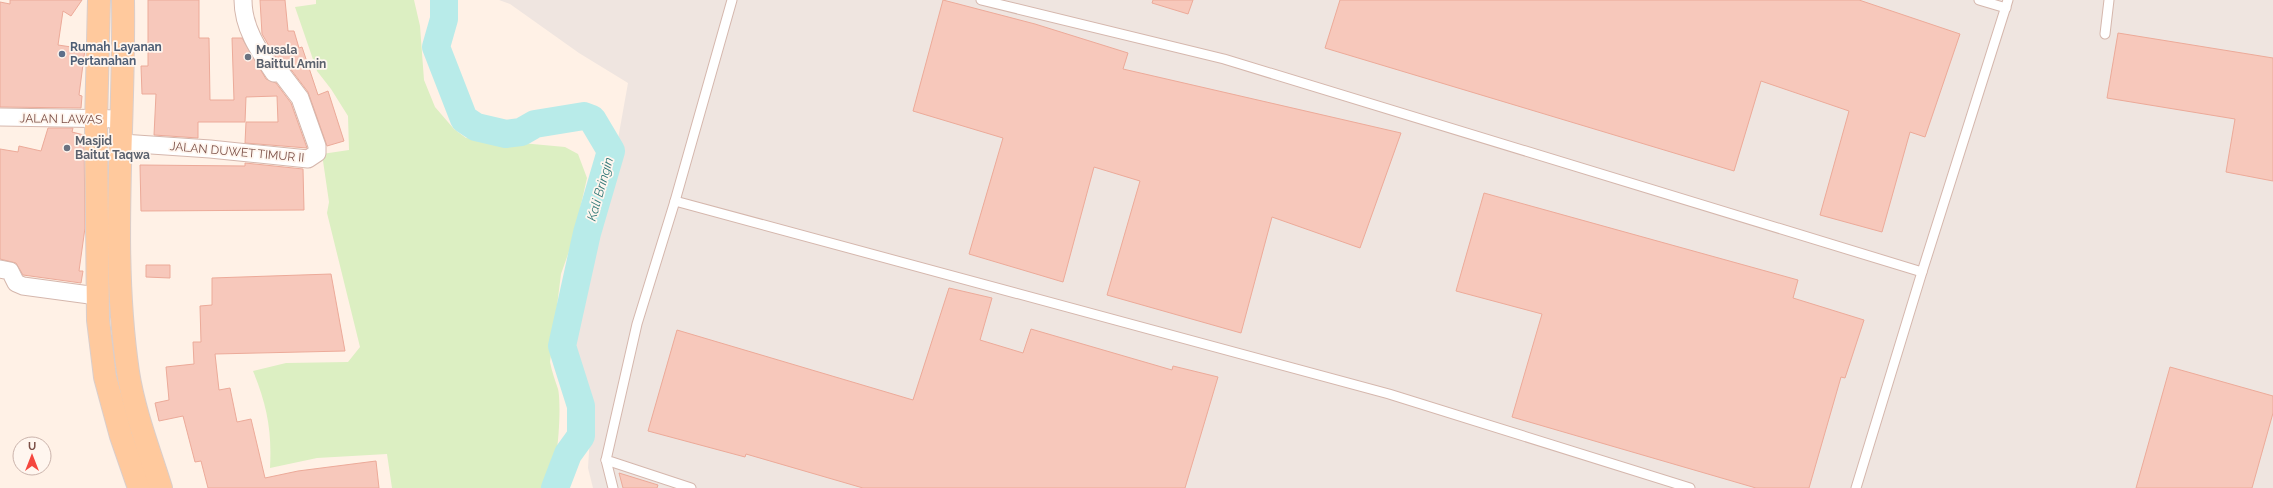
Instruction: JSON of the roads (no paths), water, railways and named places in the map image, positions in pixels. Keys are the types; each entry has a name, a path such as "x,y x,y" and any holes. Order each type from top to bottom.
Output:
{"main road":[{"path":"99,0 96,120 98,320 105,377 121,436 139,488"},
{"path":"124,0 120,278 123,331 135,404 161,488"}],"street":[{"name":"JALAN DUWET TIMUR II","path":"122,143 210,149 278,157 308,159 314,157 317,153 317,146 300,98 281,73 274,73 256,47 243,11 242,0"},
{"name":"JALAN LAWAS","path":"0,117 122,120"},
{"path":"0,269 10,271 16,283 23,286 97,296"}],"lane":[{"path":"613,488 606,460 637,324 675,201 732,0"},
{"path":"981,0 1224,59 1922,272"},
{"path":"1856,488 1922,272 2007,4 1979,0"},
{"path":"2105,34 2110,0"},
{"path":"675,201 1389,394 1690,488"},
{"path":"606,460 691,488"}],"waterway":[{"name":"Kali Bringin","path":"444,0 444,19 436,47 464,119 476,127 506,134 521,132 535,124 584,116 592,119 611,151 587,233 562,346 581,406 581,436 568,454 555,488"}],"place":[{"name":"Rumah Layanan Pertanahan","path":"62,54"},
{"name":"Musala Baittul Amin","path":"248,57"},
{"name":"Masjid Baitut Taqwa","path":"67,148"}]}
